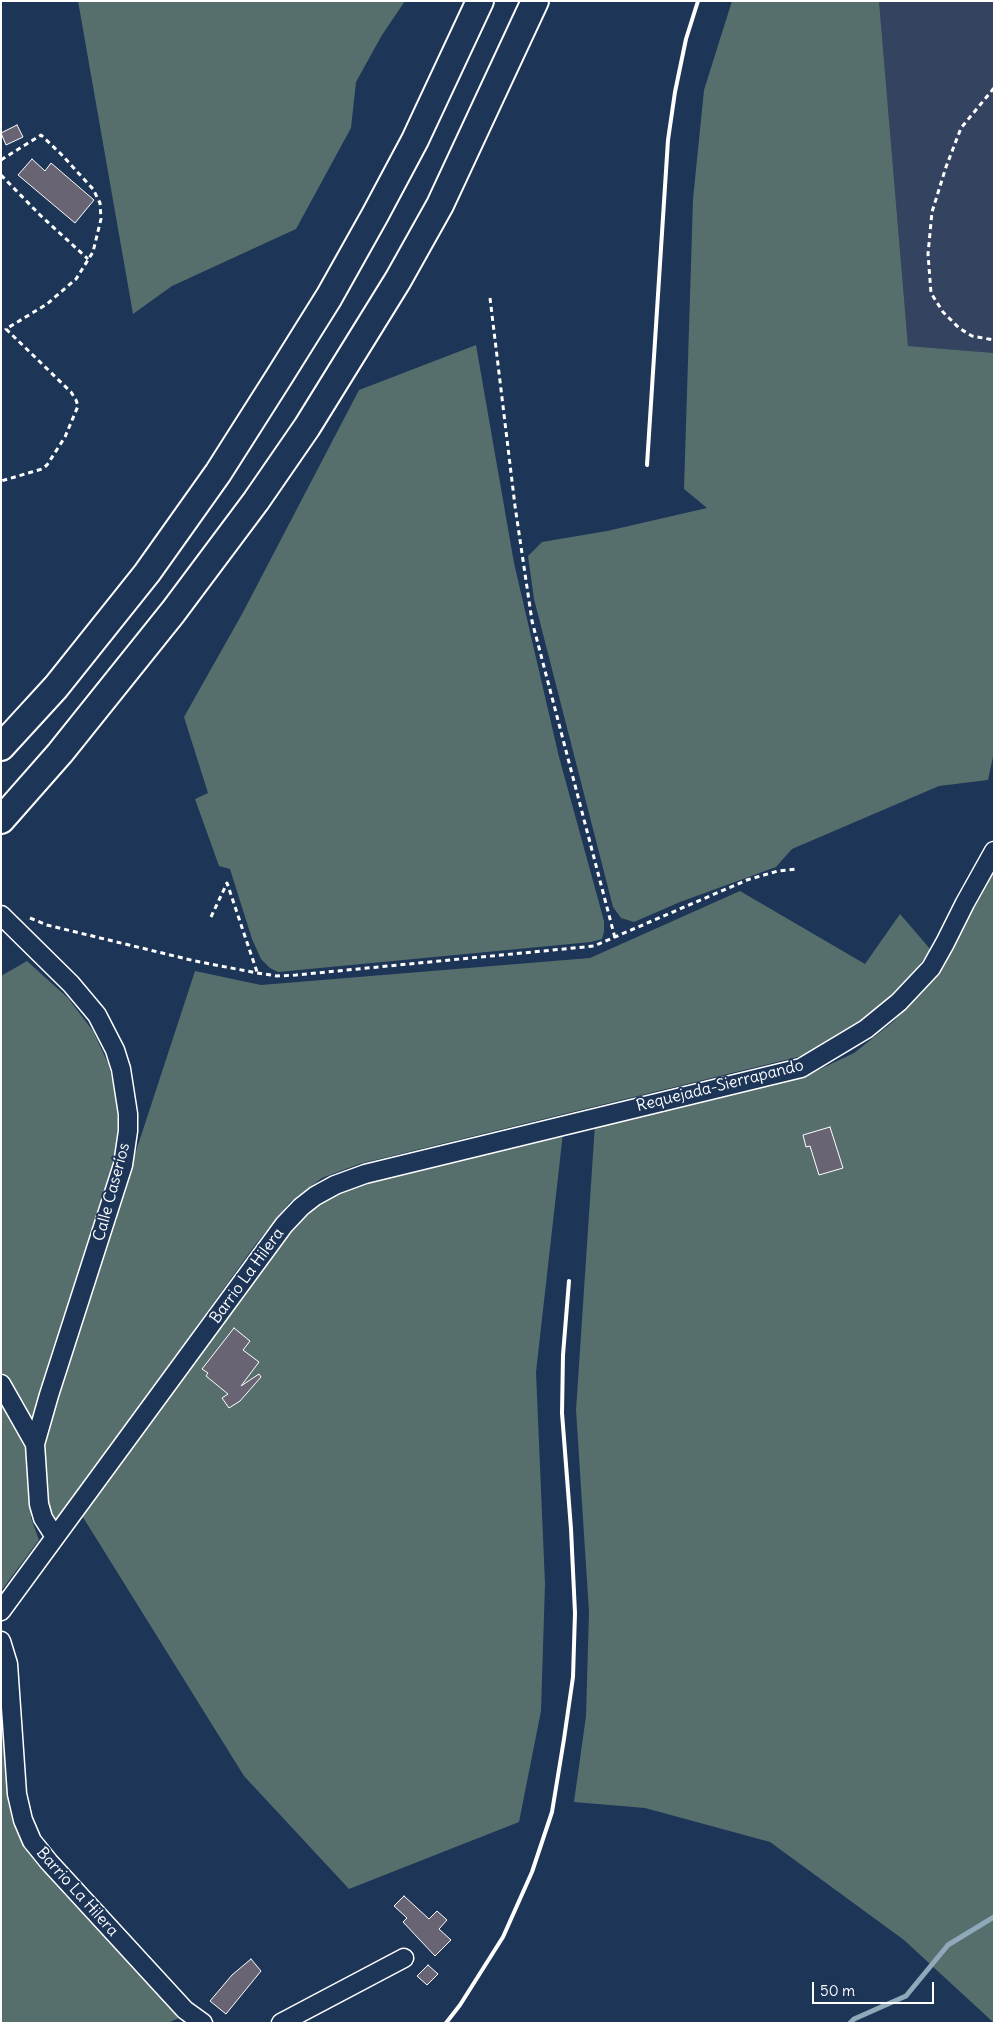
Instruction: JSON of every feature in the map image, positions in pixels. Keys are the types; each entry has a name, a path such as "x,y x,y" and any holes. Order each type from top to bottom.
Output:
{"highway":[{"path":"1,747 56,687 147,573 244,433 328,297 375,215 415,140 480,1"},
{"path":"1,820 60,753 173,612 256,502 307,428 398,280 440,205 535,1"}],"street":[{"name":"Requejada-Sierrapando","path":"613,1113 801,1068 866,1029 899,1002 931,968 994,851"},
{"name":"Calle Caseríos","path":"1,915 71,984 97,1015 115,1050 121,1069 128,1114 127,1148 123,1165 35,1444 35,1467 39,1504 43,1518 54,1537"},
{"name":"Barrio La Hilera","path":"1,1611 284,1226 308,1201 335,1186 365,1174 613,1113"},
{"name":"Calle Caseríos","path":"1,1384 35,1444"},
{"name":"Barrio La Hilera","path":"1,1641 8,1664 17,1794 23,1820 32,1841 48,1862 185,2010 203,2023"},
{"path":"281,2023 404,1958"}],"path":[{"path":"994,88 961,128 932,212 928,254 931,293 943,312 959,328 972,336 994,340"},
{"path":"1,160 41,135 93,189 100,203 101,219 93,252 76,279 47,304 6,329 70,392 78,406 65,437 48,464 42,469 1,481"},
{"path":"1,175 40,215 88,259"},
{"path":"490,298 515,506 532,621 615,938"},
{"path":"25,915 46,925 195,961 277,976 336,972 594,946 740,883 778,871 796,869"},
{"path":"211,917 227,883 257,973"}],"shaded area":[{"path":"879,1 994,1 994,353 908,346"}],"green space":[{"path":"78,1 405,1 382,35 356,82 351,128 296,229 172,286 133,314"},
{"path":"732,1 879,1 908,346 994,353 994,752 988,780 939,786 792,849 776,867 680,902 634,922 621,918 613,907 534,599 528,556 542,542 607,531 707,508 684,489 693,199 704,90"},
{"path":"476,345 514,563 559,757 604,921 602,939 591,942 278,972 270,968 261,959 252,939 230,869 219,866 195,799 208,793 184,717 242,614 359,390"},
{"path":"994,866 994,2023 904,1940 770,1842 645,1808 574,1802 586,1716 589,1612 576,1410 595,1124 814,1072 854,1053 894,1021 928,983 963,929"},
{"path":"740,891 865,964 900,914 931,950 902,987 862,1023 814,1053 359,1164 322,1178 290,1202 255,1245 57,1521 47,1503 42,1458 44,1432 195,971 261,985 590,958"},
{"path":"27,961 68,998 93,1031 108,1063 119,1105 117,1145 107,1189 31,1422 1,1371 1,976"},
{"path":"563,1133 536,1372 545,1584 541,1711 519,1822 349,1889 244,1776 81,1514 278,1246 299,1221 320,1202 351,1186"},
{"path":"1,1396 24,1441 29,1463 31,1518 39,1540 1,1591"},
{"path":"1,1659 14,1808 183,2016 168,2023 1,2023"}],"building":[{"path":"17,125 23,137 6,145 1,133"},
{"path":"32,159 45,171 51,163 94,200 75,223 18,175"},
{"path":"830,1127 843,1168 819,1175 810,1146 806,1147 803,1135"},
{"path":"234,1328 250,1341 243,1350 259,1362 241,1386 259,1374 261,1377 240,1401 229,1408 222,1398 228,1394 206,1376 208,1373 202,1369"},
{"path":"404,1896 429,1919 437,1911 447,1920 439,1929 451,1940 435,1956 403,1922 407,1918 394,1906"},
{"path":"251,1959 261,1971 226,2014 210,2001 232,1975"},
{"path":"428,1965 438,1974 427,1985 417,1976"}],"waterway":[{"path":"850,2023 854,2019 906,1996 948,1945 994,1917"}],"railway":[{"path":"647,465 668,140 675,92 686,39 698,1"},
{"path":"446,2023 460,2005 503,1937 532,1872 552,1812 573,1677 575,1613 562,1413 563,1355 569,1281"}]}
